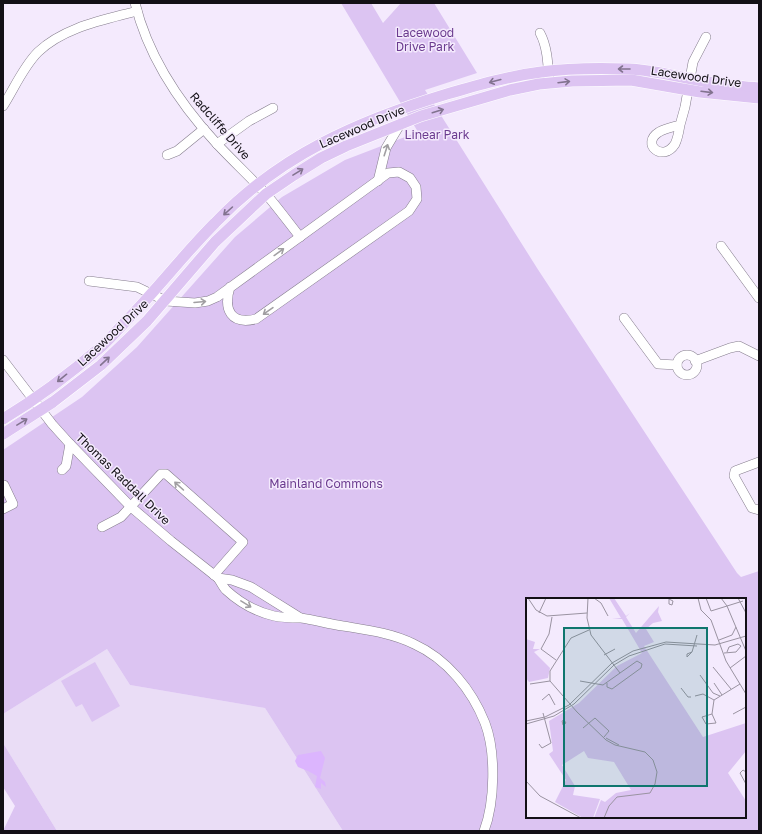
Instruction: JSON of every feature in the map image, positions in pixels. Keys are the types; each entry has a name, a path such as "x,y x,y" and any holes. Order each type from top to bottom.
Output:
{"main road":[{"name":"Lacewood Drive","path":"3,434 37,406 103,345 152,294 216,222 257,184 288,162 321,143 366,122 413,105 511,76 568,69 630,69 668,74 689,84 759,98"},
{"name":"Lacewood Drive","path":"3,419 37,406 53,402 101,365 148,321 214,242 266,194 322,158 346,146 401,123 510,90 549,83 631,80 759,88"}],"street":[{"path":"3,106 28,66 38,53 49,43 78,29 136,7"},
{"name":"Radcliffe Drive","path":"136,7 146,38 167,79 181,101 217,144 266,194 300,237"},
{"path":"540,33 544,40 549,83"},
{"path":"680,125 693,62 706,37"},
{"path":"217,144 249,121 273,108"},
{"path":"378,181 386,148 401,123"},
{"path":"167,155 176,151 204,129"},
{"path":"89,281 137,287 166,301 195,303 208,301 217,297 230,287 378,181 388,173 399,172 410,178 416,187 417,199 409,211 256,319 246,322 236,318 230,312 227,303 227,296 230,287"},
{"path":"721,246 759,298"},
{"path":"624,318 658,364 677,365"},
{"path":"696,361 738,346 759,356"},
{"path":"685,355 692,356 696,361 696,368 689,374 682,373 677,365 679,359 685,355"},
{"name":"Thomas Raddall Drive","path":"3,360 37,406 70,444 131,506 166,537 216,576 225,589 237,599 254,609 272,616 302,618 390,635 414,644 433,655 449,668 473,699 481,713 488,730 492,746 493,761 491,796 484,831"},
{"path":"62,470 66,466 70,444"},
{"path":"759,462 735,471 734,476 752,508 759,510"},
{"path":"102,527 121,517 161,474 166,474 243,542 216,576"},
{"path":"3,485 13,504 3,509"},
{"name":"Thomas Raddall Drive","path":"216,576 251,587 289,612 302,618"}],"shaded area":[{"path":"107,649 130,685 265,708 343,831 57,831 3,743 3,714"},
{"path":"321,751 325,758 320,778 325,782 326,787 321,783 321,789 315,787 317,776 298,767 295,761 298,755"}],"green space":[{"name":"Mainland Commons","path":"341,3 371,3 383,23 401,3 434,3 477,73 425,90 537,268 737,573 741,577 759,571 759,831 343,831 265,708 130,685 107,649 3,714 3,450 82,397 137,347 235,237 282,197 345,160 418,132"},
{"path":"95,662 120,706 92,722 82,704 76,707 61,681"},
{"path":"3,743 57,831 3,831 15,806 3,787"}],"park label":[{"name":"Lacewood Drive Park","path":"425,40"},
{"name":"Linear Park","path":"437,135"}]}
